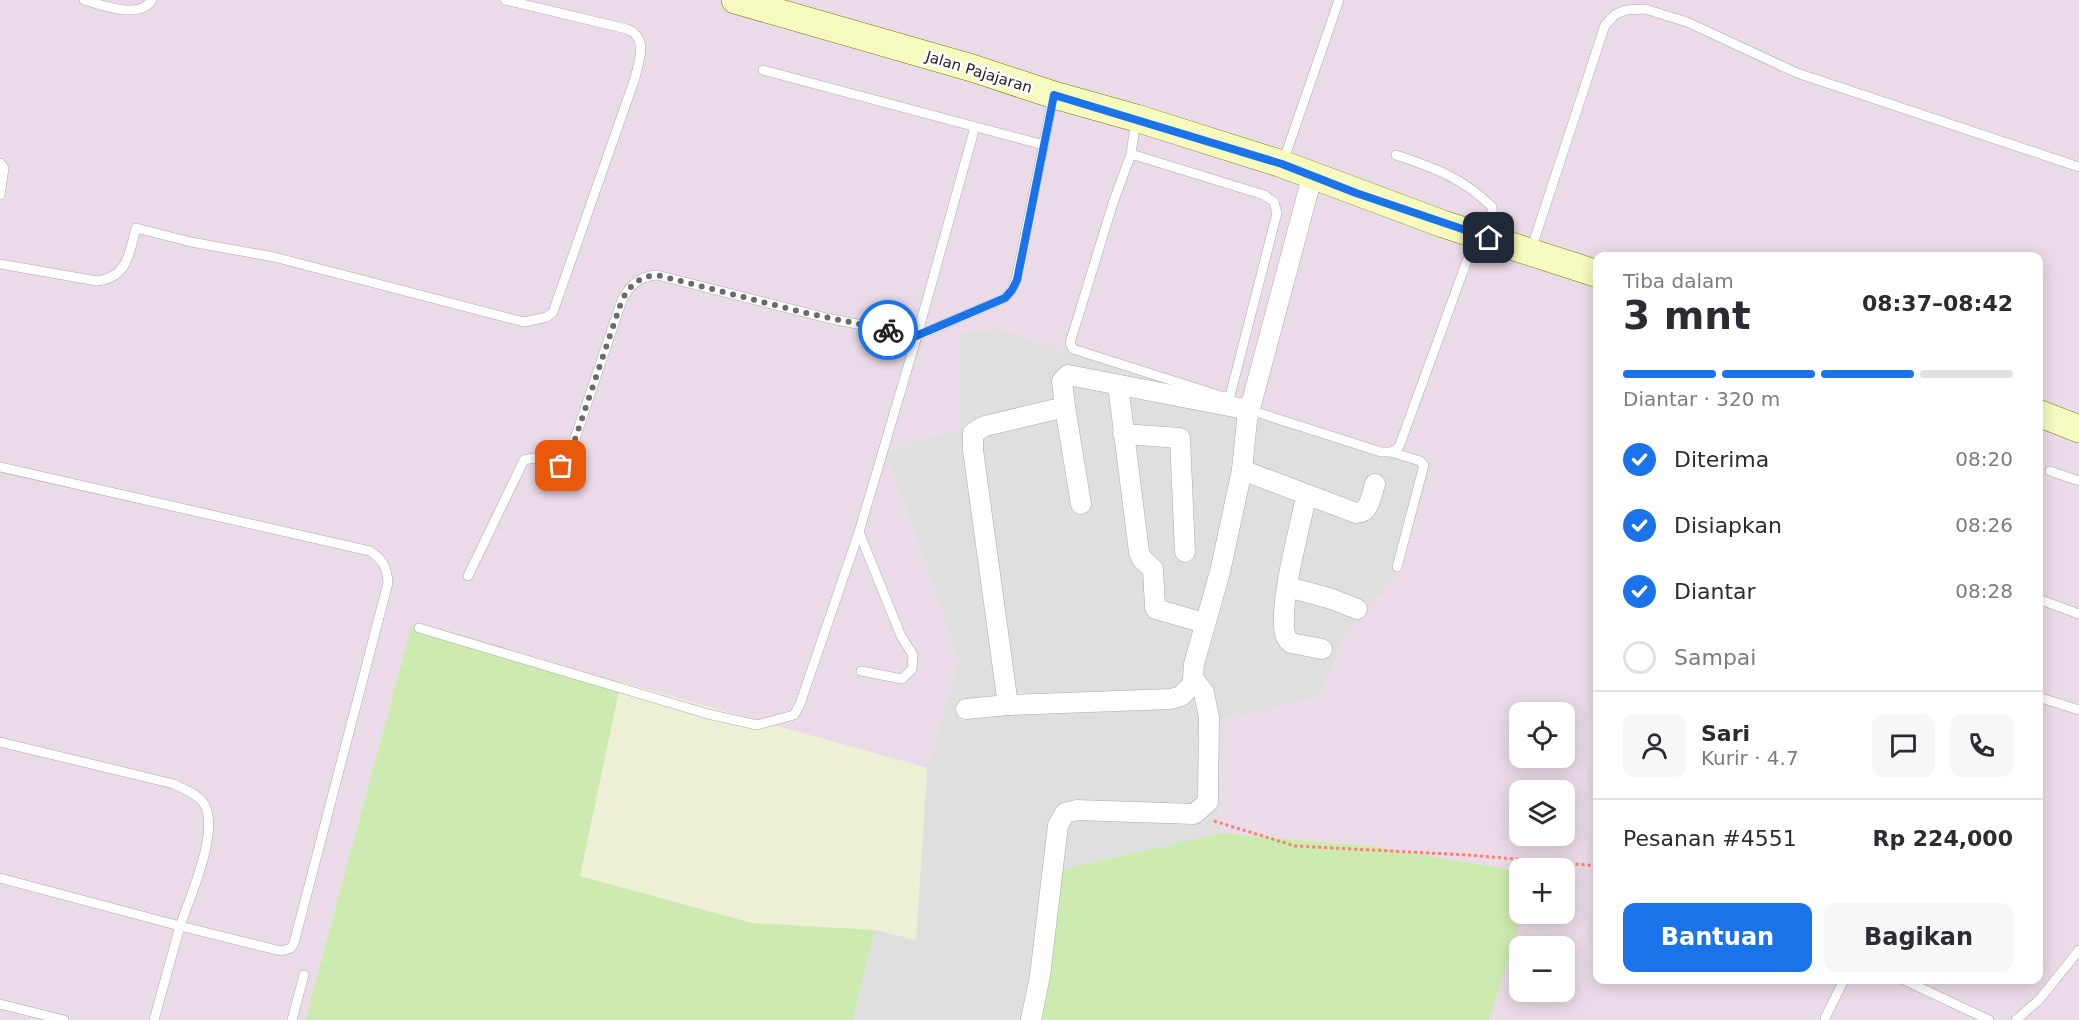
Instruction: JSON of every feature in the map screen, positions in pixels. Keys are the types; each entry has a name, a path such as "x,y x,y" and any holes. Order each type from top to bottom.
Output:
{"main road":[{"name":"Jalan Pajajaran","path":"735,0 791,12 1282,164 1312,177 1483,237 1593,272"},
{"path":"2043,415 2079,429"}],"street":[{"path":"1031,1020 1040,976 1058,825 1062,818 1070,811 1077,810 1194,814 1206,806 1210,798 1209,717 1204,693 1195,681 1194,664 1220,572 1242,470 1250,410 1312,177"},
{"path":"1081,504 1062,381 1068,375 1250,410"},
{"path":"1118,385 1139,552 1144,561 1153,569 1155,607 1204,623"},
{"path":"1008,705 972,437 978,428 1065,407"},
{"path":"1123,434 1180,438 1185,552"},
{"path":"1242,470 1306,495 1362,513 1367,509 1375,484"},
{"path":"1306,495 1288,587 1284,629 1288,640 1322,649"},
{"path":"1288,587 1332,599 1357,609"},
{"path":"966,709 1008,705 1171,699 1181,696 1195,681"}],"lane":[{"path":"84,0 119,9 137,10 148,5 152,0"},
{"path":"0,264 97,281 109,280 121,271 128,258 136,228 191,242 274,256 524,322 547,317 553,312 569,267 635,78 642,46 634,32 627,29 505,0"},
{"path":"1282,164 1339,0"},
{"path":"1530,252 1605,25 1616,14 1626,10 1645,9 1687,22 1797,73 2079,167"},
{"path":"763,70 1044,145"},
{"path":"468,576 524,460 529,458 561,466 566,465 622,300 629,286 646,276 657,275 827,318 916,336 1005,298 1017,280 1054,95"},
{"path":"1131,154 1264,195 1274,202 1277,213 1230,396 1224,397 1073,349 1070,343 1113,203 1131,154 1136,118"},
{"path":"419,628 708,714 757,726 794,715 800,704 859,532 975,127"},
{"path":"1391,452 1399,447 1483,237 1492,225 1492,207 1473,188 1428,165 1396,155"},
{"path":"0,163 4,168 0,195"},
{"path":"1250,410 1381,452 1391,452 1420,461 1424,465 1397,567"},
{"path":"0,467 369,551 384,562 388,583 294,944 291,948 281,951 0,878"},
{"path":"2050,471 2079,481"},
{"path":"859,532 901,636 913,655 912,669 902,679 861,671"},
{"path":"2043,601 2079,614"},
{"path":"2043,699 2079,710"},
{"path":"0,742 174,784 192,792 206,808 210,825 208,842 180,926 154,1020"},
{"path":"2016,1020 2039,1000 2079,950"},
{"path":"292,1020 304,975"},
{"path":"1827,1019 1842,984"},
{"path":"1912,984 1989,1020"},
{"path":"0,1004 64,1020"}],"path":[{"path":"1194,814 1295,846 1468,855 1593,866"}],"shaded area":[{"path":"0,0 2079,0 2079,1020 1489,1020 1509,958 1509,1002 1575,1002 1575,936 1516,936 1520,924 1575,924 1575,858 1509,858 1509,869 1370,846 1221,833 1212,722 1322,695 1347,633 1398,576 1434,463 998,329 960,332 960,430 885,450 958,659 927,768 412,624 305,1020 0,1020"},
{"path":"998,329 1434,463 1398,576 1347,633 1322,695 1212,722 1221,833 1060,870 1038,1020 853,1020 875,930 916,939 927,768 958,659 885,450 960,430 960,332"}],"green space":[{"path":"412,624 621,682 580,876 752,923 875,930 853,1020 305,1020"},
{"path":"621,682 927,768 916,940 875,930 752,923 580,876"},
{"path":"1221,833 1370,846 1509,869 1509,924 1520,924 1516,936 1509,936 1509,958 1489,1020 1038,1020 1060,870"}],"way so far":[{"path":"561,466 567,463 622,300 629,286 646,276 657,275 806,313 888,330"}],"route":[{"path":"888,330 916,336 1005,298 1012,290 1017,280 1054,95 1282,164 1356,193 1489,238"}]}
